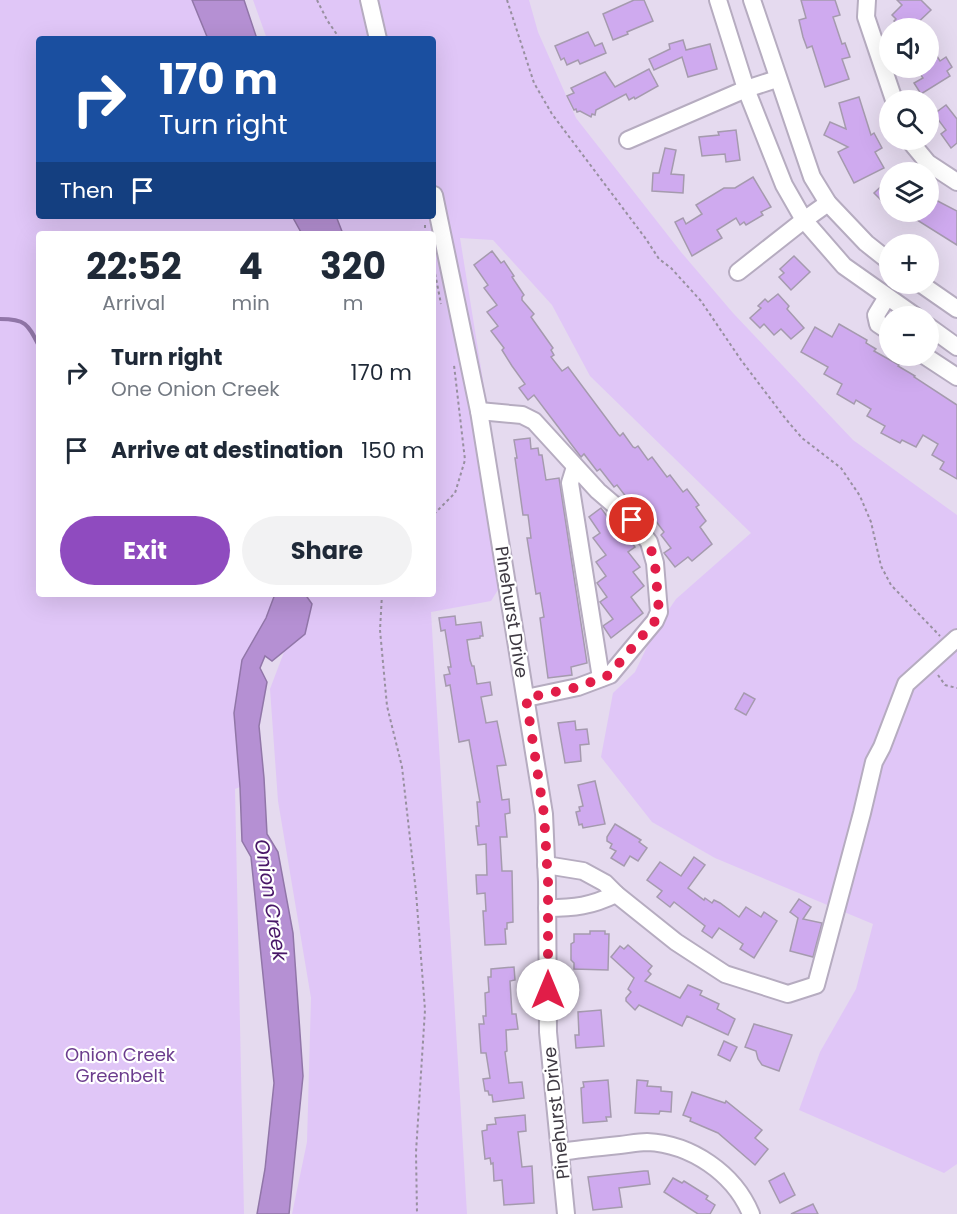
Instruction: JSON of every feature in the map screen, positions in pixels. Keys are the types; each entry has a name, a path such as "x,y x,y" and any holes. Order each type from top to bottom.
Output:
{"street":[{"path":"369,0 377,36"},
{"path":"718,0 746,88 784,185 804,220 844,266 900,306"},
{"path":"752,0 812,177 828,203 879,253"},
{"path":"867,0 866,17 891,90"},
{"path":"628,140 746,88 777,79"},
{"path":"917,150 928,163 957,182"},
{"path":"738,273 828,203"},
{"name":"Pinehurst Drive","path":"436,205 479,411 544,814 548,908 548,1032 566,1214"},
{"path":"935,294 957,309"},
{"path":"882,306 887,297"},
{"path":"879,310 876,315 879,325"},
{"path":"939,334 957,347"},
{"path":"939,365 957,377"},
{"path":"479,411 522,415 534,421 598,491 632,520 649,542 655,564 659,612 655,621 609,675 578,687 526,698"},
{"path":"575,467 570,483 601,678"},
{"path":"546,865 583,871 605,883 676,942 725,974 788,994 816,985 874,762 906,684 954,641"},
{"path":"548,908 576,908 597,903 616,894"},
{"path":"560,1152 647,1142 684,1149 707,1161 726,1177 747,1204 751,1214"}],"path":[{"path":"317,0 338,36"},
{"path":"507,0 534,83 552,114 659,259 671,268 706,309 785,418 802,438 841,468 860,496 871,522 881,566 891,585 948,644 954,641"},
{"path":"436,277 442,305"},
{"path":"436,512 455,493 465,460 453,358"},
{"path":"382,597 380,630 387,706 402,767 414,872 425,1010 416,1152 417,1214"},
{"path":"930,662 945,685 957,688"}],"green space":[{"name":"Onion Creek Greenbelt","path":"0,0 192,0 207,36 36,36 36,219 294,219 300,231 36,231 36,597 274,597 266,618 242,660 234,713 240,787 235,789 244,1214 0,1214"},
{"path":"253,0 529,0 538,32 576,118 681,252 733,313 853,440 957,515 957,1164 944,1173 799,1110 820,1052 856,989 873,924 715,858 652,822 601,757 613,693 635,672 655,630 676,599 751,533 590,376 552,305 493,240 460,238 513,566 491,601 431,612 467,1214 292,1214 307,1142 311,998 278,801 270,689 305,597 436,597 436,231 335,231 331,219 436,219 436,36 266,36"}],"water":[{"path":"192,0 244,0 256,36 207,36"},
{"path":"294,219 337,219 342,231 300,231"},
{"name":"Onion Creek","path":"274,597 307,597 312,604 305,634 272,661 265,656 260,668 267,682 259,726 267,834 278,852 293,933 303,1076 289,1214 257,1214 265,1169 274,1083 251,857 242,841 234,713 242,660 266,618"}],"building":[{"path":"634,0 644,0 653,21 613,40 603,14"},
{"path":"801,0 835,0 840,15 833,17 842,44 845,43 850,57 842,59 849,79 825,87 812,46 807,48 803,37 799,20 806,18"},
{"path":"897,0 921,0 931,10 923,18 895,18 892,15 902,5"},
{"path":"588,32 595,46 602,43 606,53 580,64 578,60 567,65 564,58 561,60 555,46"},
{"path":"683,40 686,50 710,44 717,69 688,77 682,57 654,70 649,59 670,49 669,44"},
{"path":"946,57 952,67 947,71 950,76 927,90 918,90 914,83 923,78 939,78 939,59 940,61"},
{"path":"649,69 658,86 635,99 634,97 629,100 626,94 596,110 595,115 592,114 591,117 574,110 567,96 574,93 571,88 605,72 615,87"},
{"path":"859,97 871,135 874,133 879,142 879,150 875,152 881,162 879,170 854,183 838,152 848,147 824,135 830,122 846,129 839,103"},
{"path":"946,105 957,119 957,143 951,148 941,134 946,130 939,121 939,110"},
{"path":"736,130 740,160 726,162 725,154 702,156 699,137"},
{"path":"665,148 676,150 671,174 684,175 683,193 652,191 653,173 659,173"},
{"path":"753,177 771,207 761,212 763,215 746,225 744,222 740,225 736,218 717,230 722,238 692,256 675,222 683,218 686,224 702,214 696,205 724,188 735,188"},
{"path":"879,188 879,198 874,193"},
{"path":"939,202 957,211 957,245 920,222 939,222"},
{"path":"492,251 501,263 504,261 514,276 512,277 524,295 522,300 534,314 531,317 553,348 551,350 554,355 551,357 562,371 568,367 618,434 620,436 623,433 633,447 638,446 648,460 652,457 667,477 670,475 683,492 687,489 699,505 696,507 706,521 700,527 712,544 692,561 688,557 675,567 664,553 671,548 661,535 664,532 649,512 646,514 634,499 630,502 617,485 614,487 600,469 597,471 584,454 581,457 534,395 528,400 519,388 525,384 491,331 498,326 487,312 497,305 484,288 488,285 474,265"},
{"path":"794,256 810,272 791,290 779,277 784,273 780,269"},
{"path":"778,294 789,306 787,309 804,328 791,339 781,329 774,335 764,324 760,328 750,318 761,308 758,306 765,299 768,302"},
{"path":"839,324 867,340 866,343 876,349 874,351 879,354 879,366 898,366 957,405 957,479 940,469 944,462 932,455 938,444 923,435 916,447 902,440 900,443 881,433 885,426 867,416 871,409 856,400 854,404 837,394 842,384 824,374 828,367 801,352 815,327 832,337"},
{"path":"530,438 531,449 538,448 539,455 542,455 546,480 559,478 587,663 571,667 572,675 548,678 540,618 544,617 540,593 536,594 527,538 531,538 528,515 523,515 515,458 517,458 514,440"},
{"path":"601,508 622,537 626,534 635,547 628,552 640,567 633,572 644,586 631,597 643,613 611,638 603,626 613,619 600,602 607,597 597,583 606,576 596,562 606,555 593,538 600,533 589,517"},
{"path":"455,616 456,625 481,622 483,636 467,640 470,660 474,666 477,684 490,682 492,695 481,697 486,723 497,721 506,765 497,766 502,800 509,799 510,813 505,814 507,837 500,837 502,871 512,871 513,922 507,923 507,929 505,929 506,944 485,945 483,911 486,911 485,893 477,894 476,875 487,875 486,844 478,845 477,802 480,802 469,740 459,742 450,685 446,686 444,675 450,674 448,667 451,667 445,630 441,631 439,618"},
{"path":"744,693 755,699 746,715 735,709"},
{"path":"575,721 576,730 587,729 589,744 580,745 581,761 565,763 558,723"},
{"path":"595,781 605,824 583,828 582,824 579,825 576,812 580,811 579,807 583,806 578,785"},
{"path":"615,824 641,840 639,842 647,848 638,861 630,856 624,866 611,858 616,851 610,848 612,844 607,841 607,837"},
{"path":"694,857 705,865 688,888 704,900 705,898 712,903 714,900 720,903 739,917 746,907 761,917 764,912 777,921 754,958 740,949 743,944 719,928 712,938 702,931 705,926 674,902 670,907 657,897 662,891 647,880 660,862 681,876"},
{"path":"799,899 811,907 803,919 822,923 813,957 790,951 798,918 790,912"},
{"path":"590,931 605,931 605,934 609,934 608,970 574,969 574,963 571,960 571,944 574,942 574,934 590,934"},
{"path":"628,945 652,966 648,971 651,974 645,981 680,998 688,985 702,991 700,995 719,1004 717,1009 735,1019 728,1035 687,1016 682,1026 639,1005 635,1010 626,1001 631,992 628,989 634,978 611,957 620,946 624,949"},
{"path":"514,967 515,980 510,981 512,1014 516,1014 518,1029 506,1030 507,1051 505,1052 509,1083 522,1082 524,1098 493,1102 492,1095 485,1091 483,1079 490,1078 486,1053 481,1053 479,1024 484,1024 483,1016 486,1016 485,993 489,992 488,977 491,977 491,969"},
{"path":"601,1010 604,1046 576,1048 575,1035 579,1035 578,1012"},
{"path":"754,1024 792,1035 779,1071 762,1065 756,1051 745,1047"},
{"path":"724,1041 737,1047 730,1061 718,1055"},
{"path":"608,1080 611,1117 606,1117 607,1121 583,1123 581,1088 584,1087 583,1082"},
{"path":"637,1080 648,1081 647,1086 661,1087 661,1091 672,1092 671,1112 635,1113"},
{"path":"692,1092 725,1103 726,1101 762,1130 755,1138 768,1149 755,1165 718,1133 690,1121 691,1118 683,1115"},
{"path":"525,1115 526,1131 518,1132 522,1167 532,1166 534,1203 504,1205 502,1180 494,1181 493,1163 491,1164 490,1158 485,1159 482,1131 487,1130 487,1125 496,1124 495,1118"},
{"path":"648,1171 650,1184 619,1188 622,1207 593,1210 588,1177"},
{"path":"784,1173 795,1195 780,1203 769,1181"},
{"path":"673,1178 682,1183 684,1181 708,1196 706,1199 715,1205 710,1214 698,1214 664,1192"},
{"path":"813,1204 818,1214 791,1214"}],"waterway":[{"path":"0,319 16,320 25,324 36,340"}],"route":[{"path":"548,990 548,882 544,814 526,698 578,687 609,675 655,621 659,612 655,564 649,542 632,520"}]}
